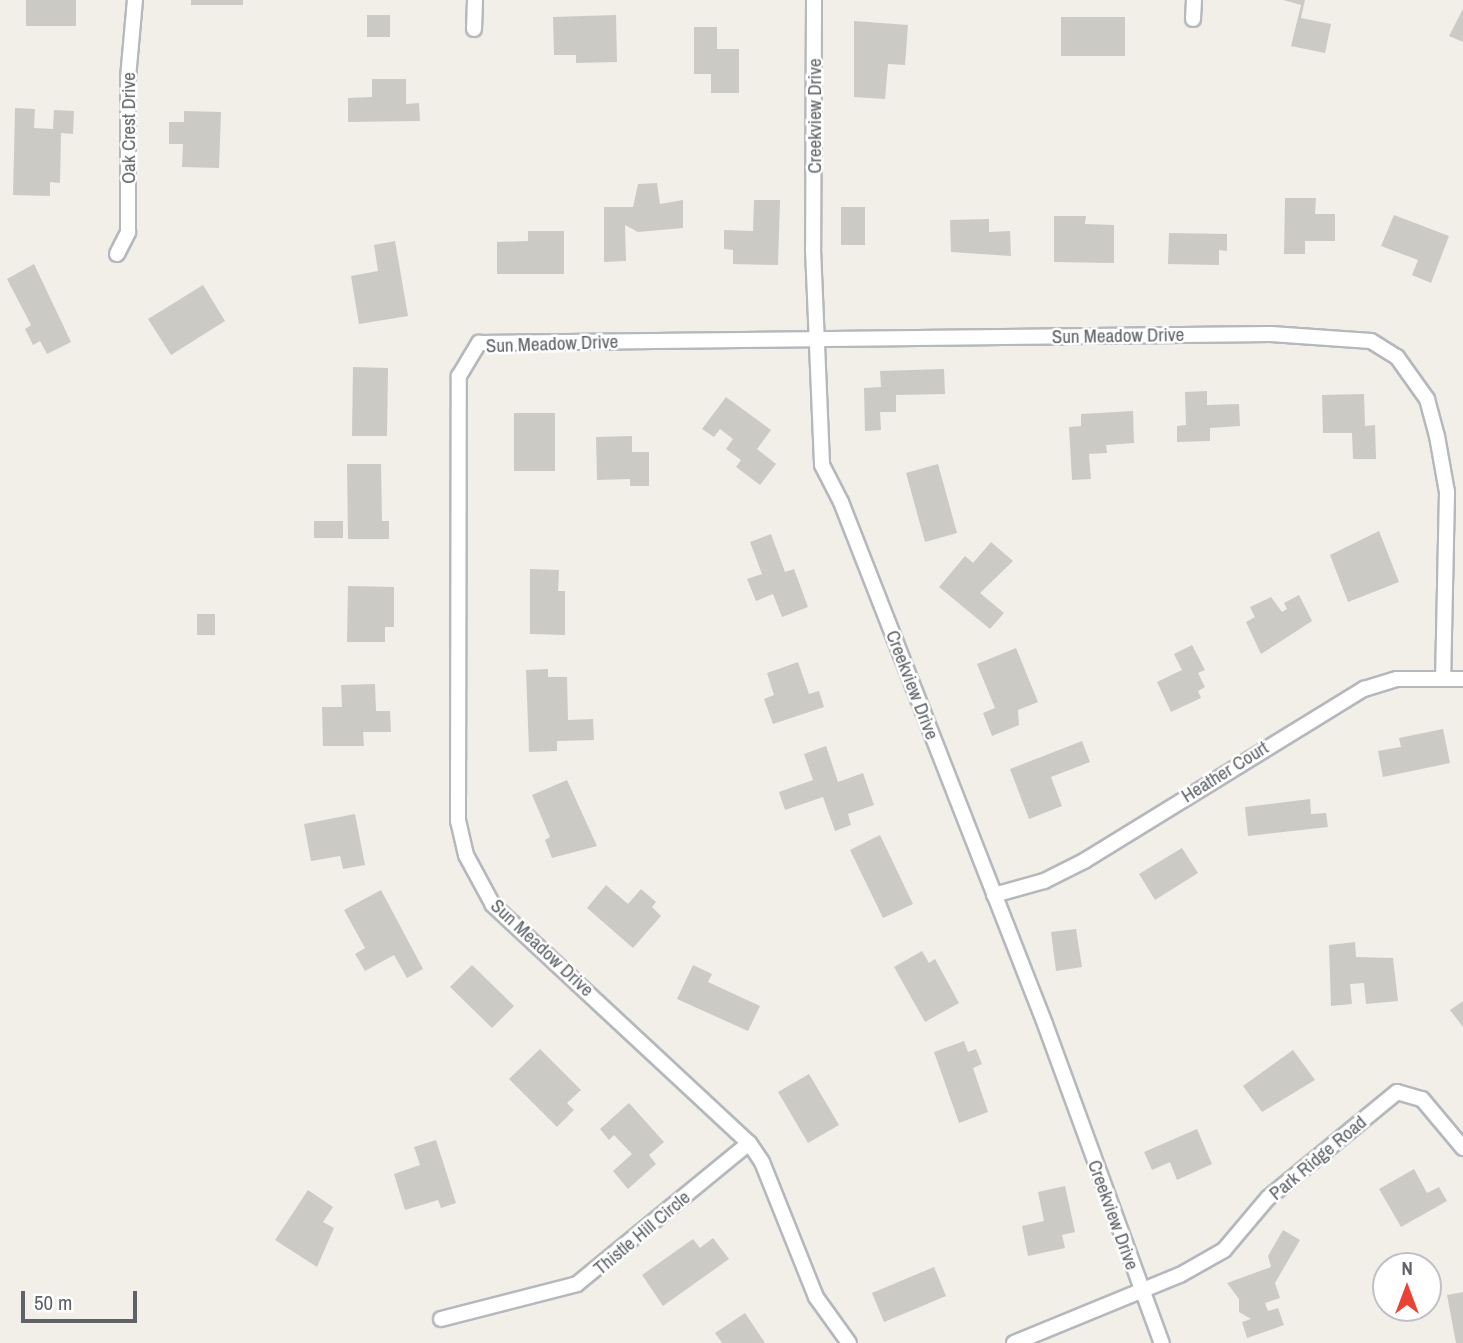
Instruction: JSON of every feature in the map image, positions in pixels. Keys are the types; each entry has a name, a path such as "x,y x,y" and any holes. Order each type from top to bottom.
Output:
{"street":[{"name":"Oak Crest Drive","path":"117,254 128,232 128,78 135,0"},
{"path":"474,29 475,0"},
{"name":"Creekview Drive","path":"814,0 816,342 822,465 841,502 994,895 1140,1291 1162,1343"},
{"path":"1193,19 1194,0"},
{"name":"Sun Meadow Drive","path":"849,1343 816,1297 762,1162 749,1143 493,905 473,874 458,821 459,376 479,343 816,342 1271,334 1371,341 1397,357 1427,399 1437,436 1447,492 1443,676"},
{"name":"Heather Court","path":"994,895 1044,881 1084,861 1334,704 1396,680 1443,676 1463,679"},
{"name":"Park Ridge Road","path":"1014,1343 1140,1291 1224,1250 1268,1198 1397,1092 1422,1099 1463,1148"},
{"name":"Thistle Hill Circle","path":"441,1319 577,1284 749,1143"}],"building":[{"path":"26,0 76,0 76,26 26,26"},
{"path":"191,0 243,0 243,5 191,5"},
{"path":"1283,0 1305,0 1301,18 1331,24 1325,53 1291,46 1301,5"},
{"path":"1463,9 1463,42 1449,36"},
{"path":"367,15 390,15 390,37 367,37"},
{"path":"616,15 617,62 576,63 576,55 554,55 553,17"},
{"path":"1061,17 1125,17 1125,56 1061,56"},
{"path":"854,21 908,25 905,65 888,64 885,99 854,97"},
{"path":"694,27 717,27 717,49 739,49 739,93 711,93 711,74 694,74"},
{"path":"372,79 406,79 406,104 419,103 420,121 348,122 348,98 372,97"},
{"path":"15,108 35,109 34,128 53,129 54,110 74,111 73,134 61,133 60,183 50,182 50,196 13,195"},
{"path":"184,111 221,112 219,168 182,167 183,144 169,144 169,122 184,122"},
{"path":"657,183 660,204 683,200 683,228 638,232 625,225 626,261 604,262 604,207 633,207 638,184"},
{"path":"1285,198 1316,198 1315,214 1335,214 1335,241 1305,241 1305,254 1284,254"},
{"path":"754,200 780,200 778,265 733,264 733,250 724,249 724,230 753,231"},
{"path":"841,207 865,207 865,245 841,245"},
{"path":"1394,215 1449,236 1431,283 1412,275 1418,260 1381,246"},
{"path":"1054,216 1086,216 1085,224 1114,225 1114,263 1054,262"},
{"path":"989,219 989,232 1010,231 1011,256 951,252 950,220"},
{"path":"528,231 564,231 564,274 497,274 497,242 528,241"},
{"path":"1169,233 1227,234 1227,251 1219,250 1219,265 1168,264"},
{"path":"395,241 408,316 359,324 351,276 378,271 374,245"},
{"path":"34,264 71,342 47,354 40,341 33,345 25,329 31,325 7,279"},
{"path":"203,285 225,321 171,355 148,319"},
{"path":"353,367 388,368 387,436 352,436"},
{"path":"944,369 945,394 896,395 896,412 880,412 881,430 865,431 864,388 881,387 880,371"},
{"path":"1207,391 1207,405 1239,404 1240,426 1210,428 1210,441 1177,442 1177,426 1186,425 1185,392"},
{"path":"1364,394 1365,426 1375,425 1376,459 1353,459 1352,433 1323,433 1322,395"},
{"path":"726,397 771,430 757,449 776,464 760,485 736,467 741,460 726,449 733,439 720,429 714,437 702,429"},
{"path":"1133,411 1134,443 1106,445 1107,453 1089,454 1091,479 1072,480 1069,427 1081,426 1081,414"},
{"path":"514,413 555,413 555,471 514,471"},
{"path":"632,436 632,452 649,452 649,486 630,486 630,479 597,480 596,437"},
{"path":"347,464 381,464 382,521 389,521 389,539 348,539"},
{"path":"938,464 957,533 925,542 906,473"},
{"path":"314,521 343,521 343,538 314,538"},
{"path":"1379,531 1399,582 1348,602 1330,555"},
{"path":"771,534 785,572 794,569 808,607 782,617 773,594 756,601 747,579 762,574 750,542"},
{"path":"991,542 1013,561 980,593 1004,613 990,629 939,587 965,556 973,563"},
{"path":"530,569 559,570 558,591 565,591 565,635 530,634"},
{"path":"348,586 394,587 394,627 385,627 385,642 347,642"},
{"path":"1299,595 1312,621 1261,654 1246,622 1255,617 1250,607 1271,597 1282,612 1287,609 1284,603"},
{"path":"197,614 215,614 215,635 197,635"},
{"path":"1192,645 1205,670 1198,673 1205,687 1198,691 1201,698 1171,712 1157,682 1182,670 1174,654"},
{"path":"1016,648 1038,702 1018,710 1019,725 992,736 983,713 995,708 977,664"},
{"path":"798,662 809,694 819,691 824,707 773,724 764,699 774,695 767,673"},
{"path":"548,669 548,677 567,677 568,720 593,719 594,740 557,741 557,751 529,752 526,670"},
{"path":"375,684 376,711 390,711 391,732 363,732 364,746 323,746 322,707 342,707 341,685"},
{"path":"1443,729 1450,763 1383,777 1378,751 1401,747 1399,738"},
{"path":"1082,741 1090,762 1051,777 1062,806 1029,819 1010,769"},
{"path":"826,746 838,782 863,773 874,805 848,814 851,825 835,831 823,797 785,810 779,792 813,780 804,754"},
{"path":"567,780 597,846 552,858 545,840 550,837 532,795"},
{"path":"1310,799 1311,814 1326,813 1328,827 1248,836 1245,807"},
{"path":"355,814 365,865 343,869 340,856 311,861 304,824"},
{"path":"880,835 913,904 883,918 850,850"},
{"path":"1182,848 1198,873 1155,900 1139,874"},
{"path":"606,885 628,904 641,889 656,902 652,907 661,916 633,948 587,908"},
{"path":"381,890 423,969 407,978 394,955 365,971 355,954 365,948 344,910"},
{"path":"1076,929 1082,967 1056,971 1051,932"},
{"path":"1355,942 1356,957 1393,958 1398,1001 1366,1004 1364,983 1350,984 1352,1004 1331,1006 1329,945"},
{"path":"922,951 929,963 935,959 959,1003 925,1022 894,967"},
{"path":"472,965 514,1006 492,1028 450,987"},
{"path":"693,965 712,974 708,982 760,1006 748,1031 677,999"},
{"path":"1463,1001 1463,1027 1450,1010"},
{"path":"964,1041 968,1052 976,1049 982,1064 973,1068 988,1112 959,1123 934,1052"},
{"path":"540,1049 581,1090 567,1103 574,1110 557,1127 509,1079"},
{"path":"1293,1050 1315,1080 1262,1112 1243,1086"},
{"path":"809,1074 839,1125 808,1143 778,1092"},
{"path":"629,1103 664,1142 649,1155 656,1164 628,1189 613,1171 632,1154 614,1135 609,1140 600,1129"},
{"path":"1197,1129 1212,1164 1177,1180 1170,1162 1152,1170 1144,1152"},
{"path":"436,1140 456,1203 441,1208 438,1200 405,1210 394,1174 420,1165 414,1147"},
{"path":"1414,1169 1427,1193 1439,1187 1447,1201 1401,1227 1379,1189"},
{"path":"1065,1186 1075,1232 1062,1235 1065,1248 1028,1256 1022,1226 1044,1221 1038,1192"},
{"path":"308,1190 333,1207 323,1222 334,1228 317,1267 275,1240"},
{"path":"1283,1230 1300,1240 1275,1283 1280,1298 1265,1303 1268,1311 1278,1308 1284,1325 1247,1338 1242,1322 1251,1319 1239,1312 1239,1299 1227,1283 1271,1267 1268,1256"},
{"path":"713,1238 729,1259 663,1306 642,1275 693,1239 700,1248"},
{"path":"934,1267 946,1296 884,1322 872,1293"},
{"path":"1463,1292 1463,1343 1456,1343 1447,1295"},
{"path":"745,1313 765,1343 722,1343 715,1333"}]}
